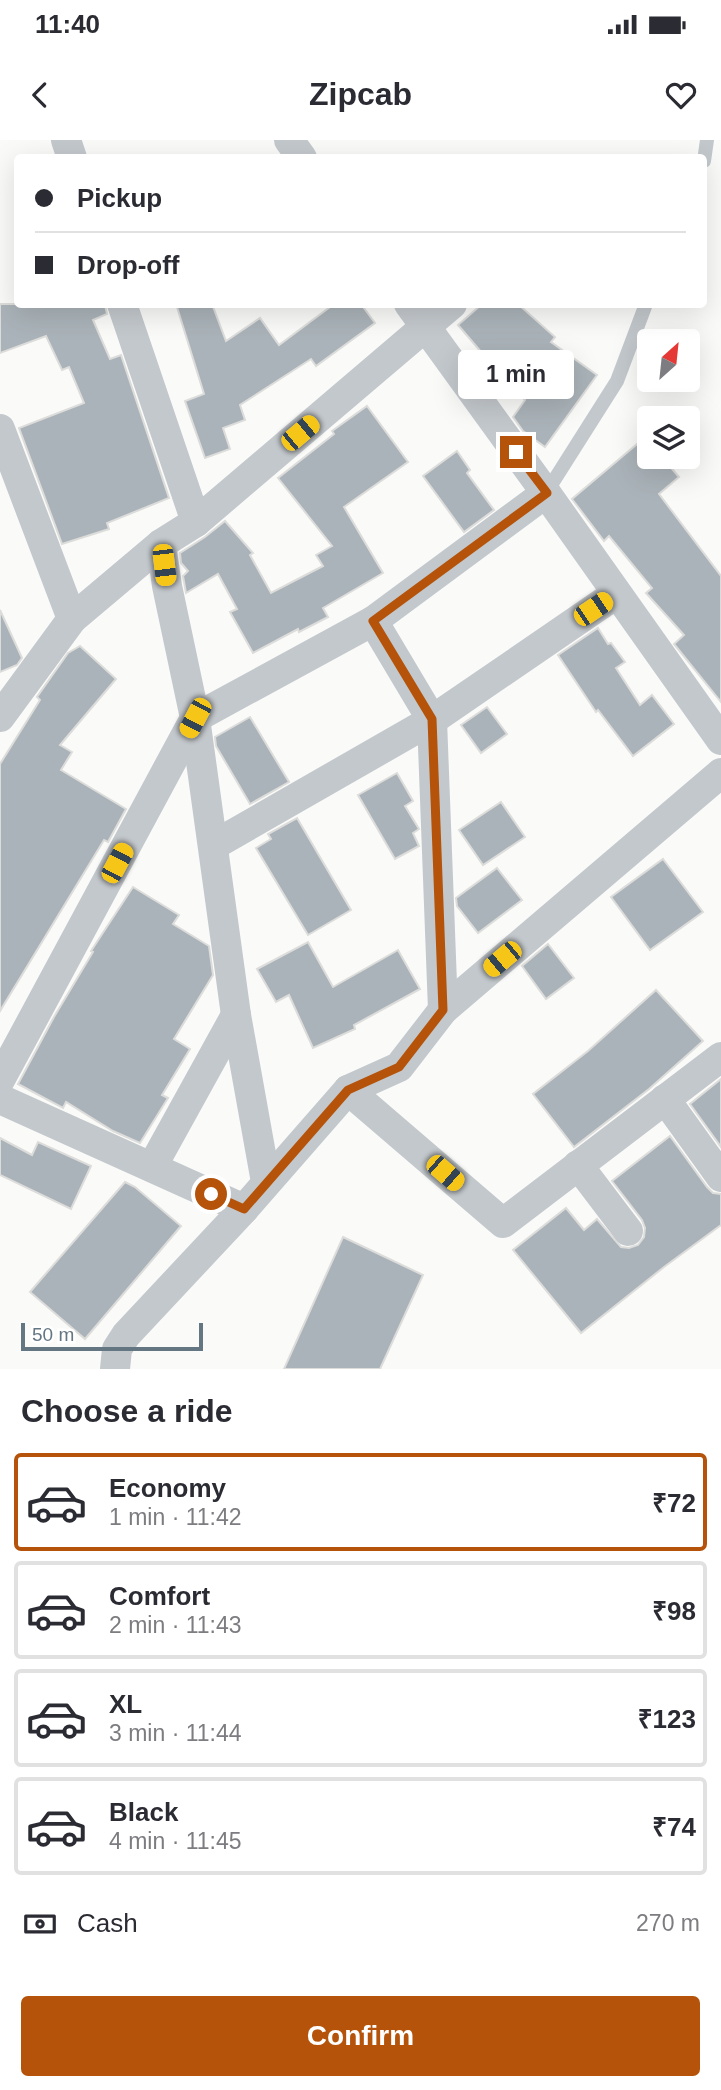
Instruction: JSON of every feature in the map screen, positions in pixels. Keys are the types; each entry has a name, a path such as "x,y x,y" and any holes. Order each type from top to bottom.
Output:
{"street":[{"path":"123,308 196,523"},
{"path":"0,717 72,619 161,544 196,523 417,315 439,308"},
{"path":"417,315 547,493 721,740"},
{"path":"0,429 72,619"},
{"path":"0,1080 195,718 373,621 547,493"},
{"path":"161,544 167,586 195,718 236,1015 266,1182"},
{"path":"214,845 432,719 616,594"},
{"path":"373,621 432,719 443,1010"},
{"path":"115,1369 117,1349 126,1335 244,1209 348,1090 399,1067 443,1010 721,773"},
{"path":"152,1167 236,1015"},
{"path":"348,1090 503,1223 721,1057"},
{"path":"0,1099 244,1209"},
{"path":"665,1099 721,1178"},
{"path":"578,1165 628,1231"}],"lane":[{"path":"547,493 617,381 644,308"}],"building":[{"path":"0,304 14,304 14,308 106,308 107,314 93,320 110,359 121,355 169,498 107,523 109,529 62,544 19,428 84,403 69,367 62,370 46,336 0,353"},
{"path":"177,308 214,308 226,341 260,318 279,345 329,308 364,308 375,323 316,366 311,359 240,405 245,420 223,428 230,449 205,458 185,401 204,394"},
{"path":"477,308 522,308 555,337 551,342 597,375 545,447 523,431 513,417 525,400 486,365 489,361 458,325"},
{"path":"367,406 408,462 344,507 383,573 323,608 328,617 299,632 298,629 253,653 230,612 237,609 218,574 186,593 183,576 188,571 181,563 180,553 225,521 253,553 250,555 271,593 323,566 316,555 332,546 278,478 334,434 332,431"},
{"path":"637,444 637,469 672,469 679,477 659,494 721,576 721,702 674,644 684,635 646,593 652,588 609,536 604,541 572,499"},
{"path":"457,451 470,470 467,473 494,510 464,532 423,476"},
{"path":"0,610 22,658 17,665 0,672"},
{"path":"598,628 608,644 611,643 625,662 616,668 640,705 652,695 674,724 633,756 598,710 596,712 558,655"},
{"path":"80,646 116,679 60,745 72,752 61,770 126,809 108,842 104,840 0,1011 0,764 40,700 37,697 68,653"},
{"path":"487,707 507,734 481,753 461,725"},
{"path":"250,717 289,782 250,804 216,746 215,737"},
{"path":"397,773 413,801 405,806 419,829 413,833 419,846 395,859 358,795"},
{"path":"501,802 525,837 483,865 459,830"},
{"path":"297,818 351,910 308,935 256,848 271,839 268,834"},
{"path":"663,859 703,912 650,950 611,897"},
{"path":"497,868 522,900 478,933 457,906 456,898"},
{"path":"133,887 179,915 173,924 209,946 213,975 174,1039 190,1049 162,1095 168,1098 140,1143 113,1131 66,1102 63,1108 18,1084 93,952 91,951"},
{"path":"308,942 333,987 398,950 420,989 354,1025 355,1029 313,1048 289,995 276,1002 257,969"},
{"path":"548,944 574,978 546,999 522,966"},
{"path":"656,990 703,1041 649,1089 574,1147 533,1094 588,1051"},
{"path":"721,1079 721,1147 690,1104"},
{"path":"670,1136 707,1187 713,1193 721,1194 721,1225 581,1333 513,1250 566,1208 584,1230 597,1219 621,1247 638,1245 644,1237 642,1220 612,1181"},
{"path":"0,1138 32,1155 38,1142 91,1166 71,1209 0,1175"},
{"path":"125,1182 135,1187 181,1226 85,1339 30,1292"},
{"path":"343,1237 423,1275 380,1369 284,1369"}],"route":[{"path":"211,1194 244,1209 348,1090 399,1067 443,1010 432,719 373,621 547,493 516,452"}]}
